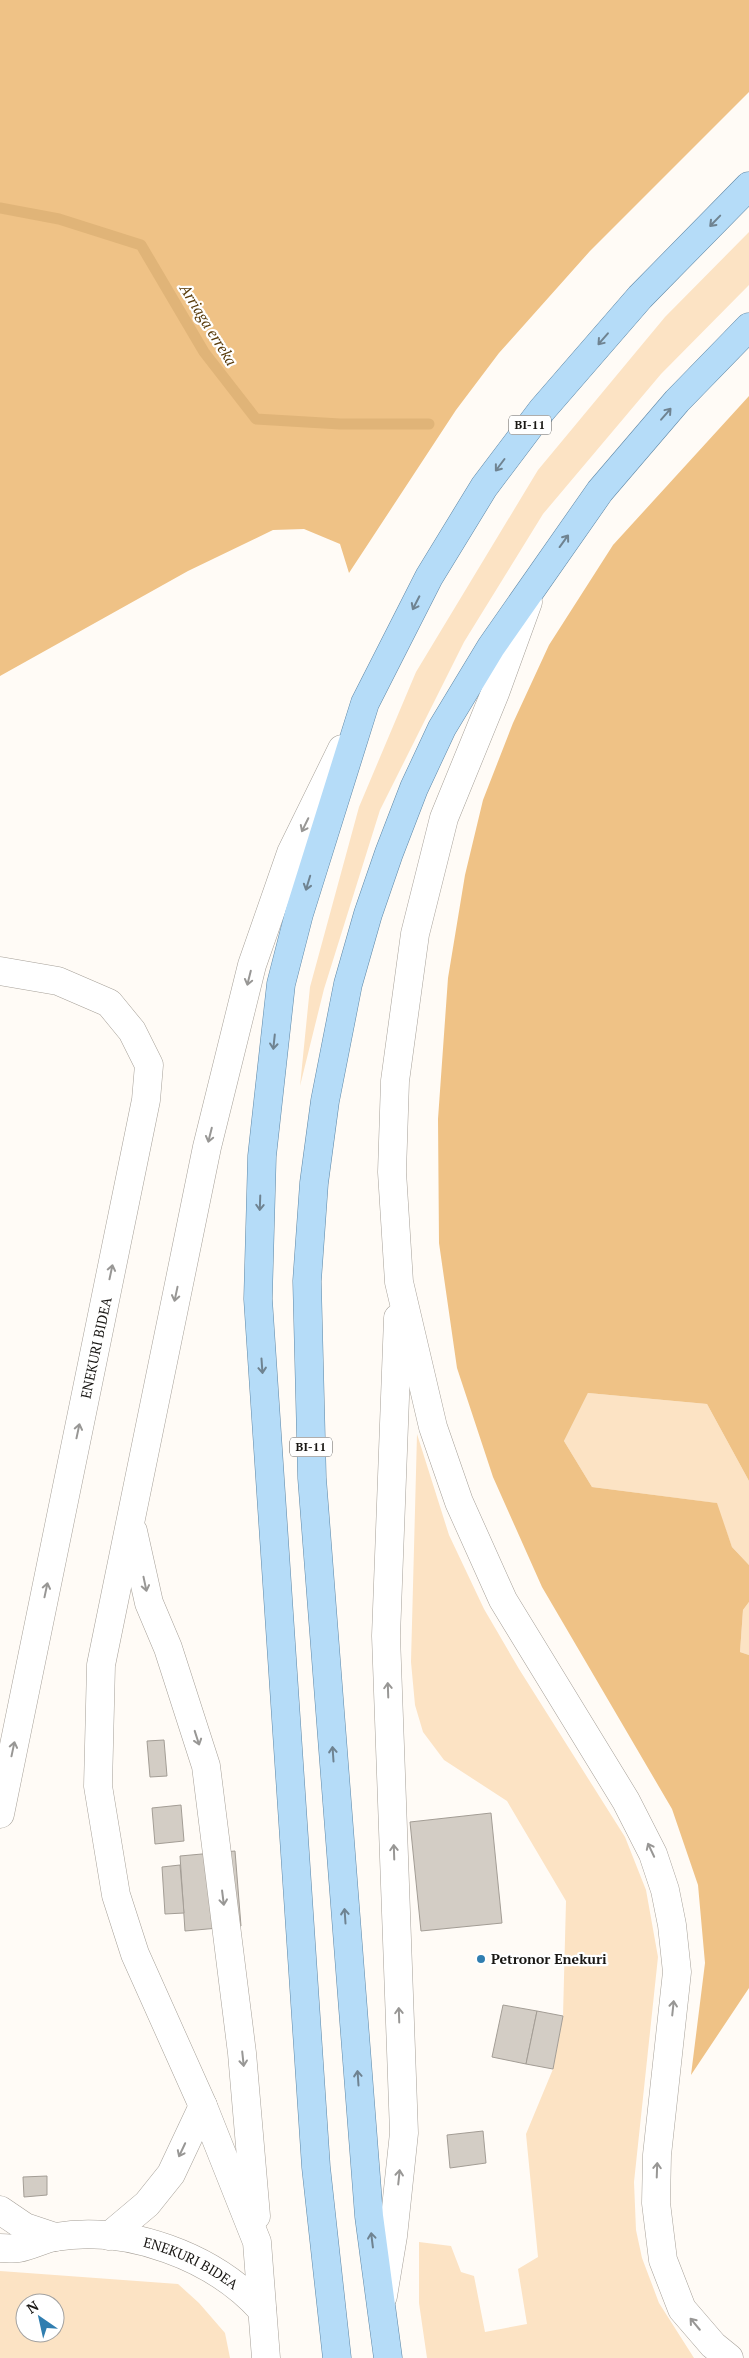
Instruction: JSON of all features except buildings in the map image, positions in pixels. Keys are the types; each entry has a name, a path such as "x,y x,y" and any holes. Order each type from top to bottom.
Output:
{"main road":[{"name":"BI-11","path":"337,2358 316,2167 258,1299 262,1156 281,984 299,914 365,703 429,577 484,487 542,410 640,297 749,186"},
{"name":"BI-11","path":"388,2358 380,2312 369,2216 312,1478 307,1281 314,1183 324,1101 348,984 389,853 414,788 442,728 491,647 600,491 677,401 749,327"}],"street":[{"path":"380,2312 392,2236 404,2133 386,1636 399,1282 392,1172 395,1081 415,934 444,818 495,693 536,581"},
{"path":"258,2242 203,2106 135,1954 116,1895 98,1786 101,1665 207,1147 252,965 291,853 365,703"},
{"name":"ENEKURI BIDEA","path":"0,971 58,981 109,1003 132,1031 148,1065 146,1100 0,1814"},
{"path":"399,1282 433,1427 459,1502 503,1600 626,1801 653,1854 665,1890 672,1925 677,1972 658,2155 656,2203 663,2260 682,2308 713,2345 729,2358"},
{"path":"130,1520 149,1603 168,1648 206,1766 242,2053 266,2358"},
{"path":"109,2236 147,2204 171,2174 203,2106"},
{"name":"ENEKURI BIDEA","path":"0,2210 25,2227 55,2237"},
{"name":"ENEKURI BIDEA","path":"0,2248 19,2248 55,2237 109,2236 170,2248 201,2263 246,2292 262,2310"}],"shaded area":[{"path":"0,0 749,0 749,92 590,251 499,353 456,410 349,573 340,544 304,529 273,530 188,571 0,676"},
{"path":"749,232 749,285 661,374 543,514 464,642 380,810 324,989 300,1086 310,987 359,807 416,672 538,470 665,317"},
{"path":"749,396 749,1481 707,1404 588,1393 564,1441 592,1487 717,1503 732,1547 749,1565 749,1602 743,1610 740,1652 749,1655 749,1988 691,2075 705,1963 698,1885 672,1809 542,1587 493,1477 457,1368 439,1243 438,1119 448,978 465,875 483,800 513,723 549,645 613,545"},
{"path":"588,1393 707,1404 749,1481 749,1565 732,1547 716,1503 592,1487 564,1441"},
{"path":"417,1434 449,1535 484,1609 519,1669 625,1837 646,1890 658,1957 634,2182 636,2230 642,2258 659,2303 694,2358 427,2358 419,2303 419,2242 451,2246 461,2272 474,2276 485,2332 527,2324 518,2269 538,2257 526,2134 553,2069 563,2016 566,1901 507,1801 444,1760 423,1732 415,1705 411,1662"},
{"path":"749,1602 749,1655 740,1652 743,1610"},
{"path":"0,2271 178,2284 199,2303 225,2333 230,2358 0,2358"}],"waterway":[{"name":"Arriaga erreka","path":"0,208 59,219 141,245 204,352 256,419 340,424 429,424"}],"place":[{"name":"Petronor Enekuri","path":"481,1959"}]}
